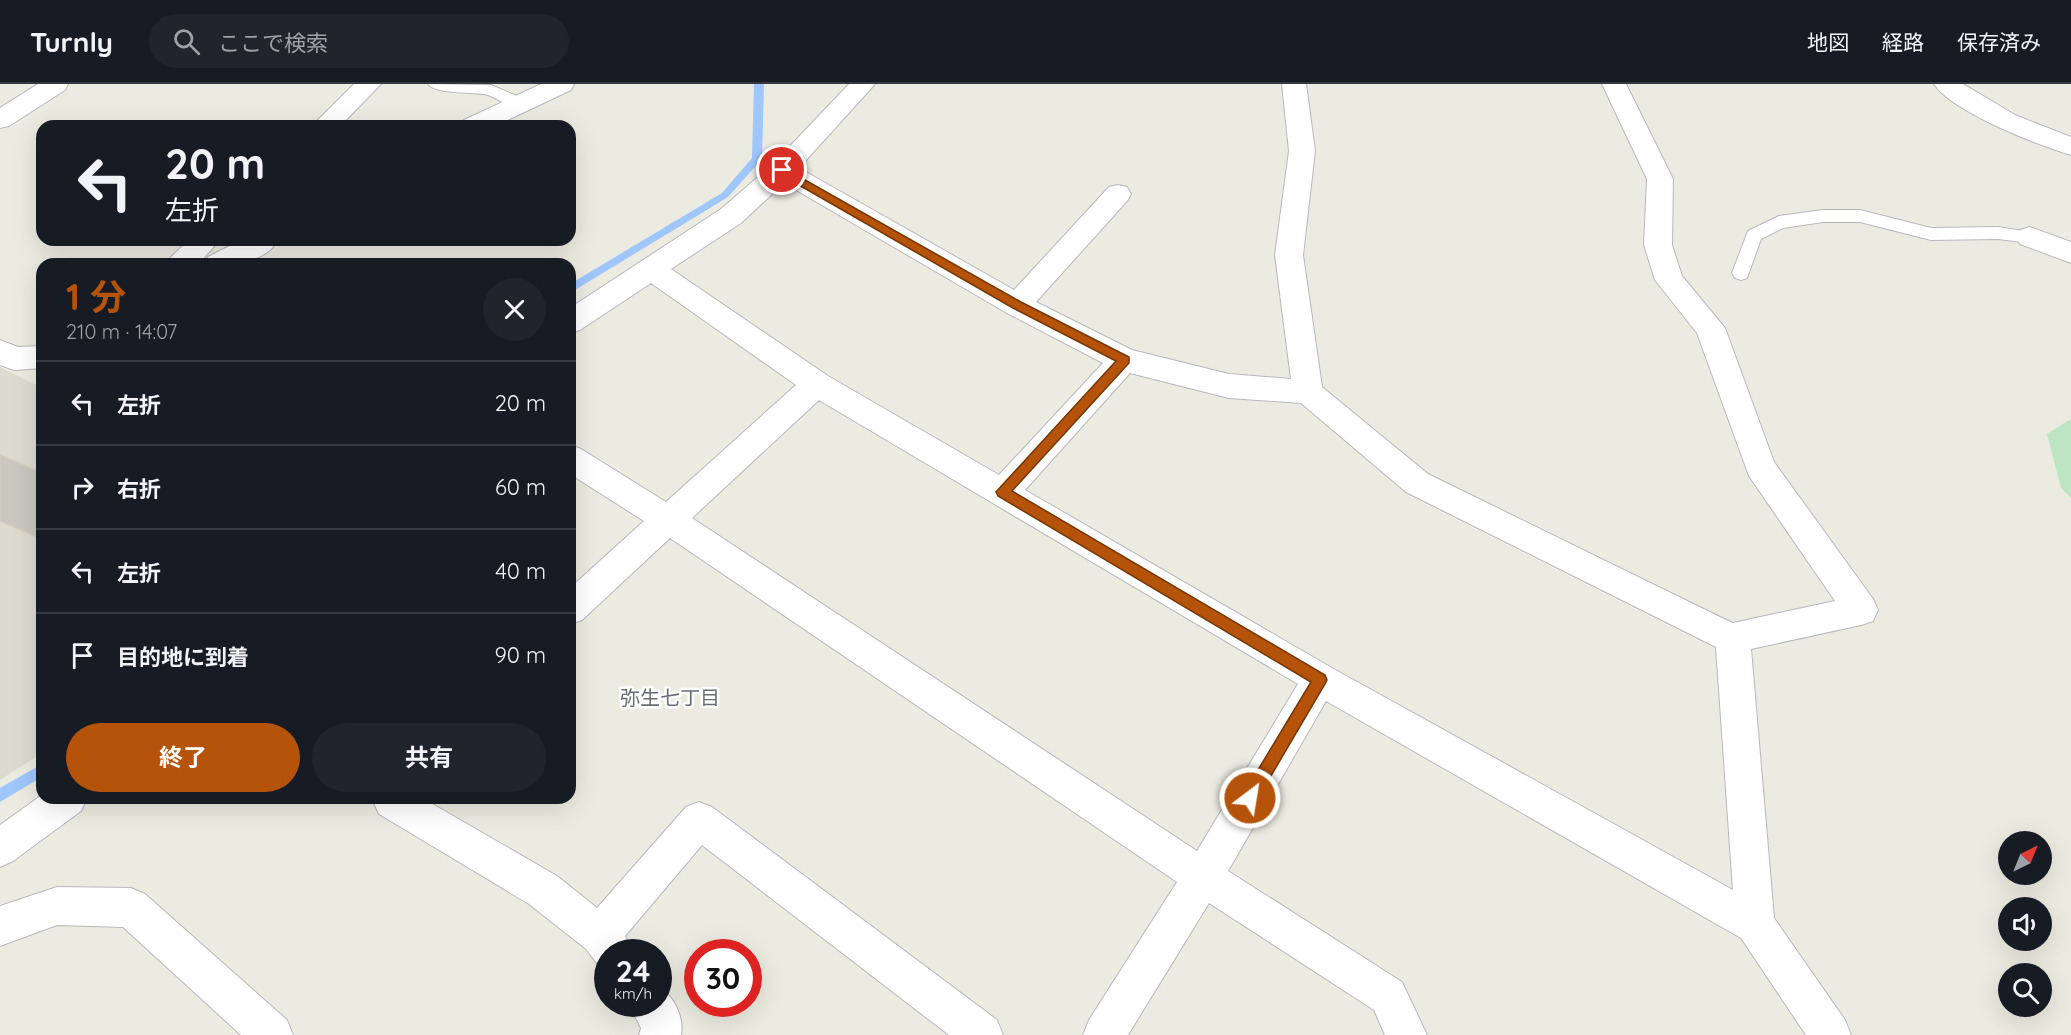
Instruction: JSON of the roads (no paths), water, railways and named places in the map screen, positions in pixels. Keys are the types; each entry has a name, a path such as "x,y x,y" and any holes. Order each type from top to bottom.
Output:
{"street":[{"path":"0,120 56,84"},
{"path":"331,120 369,84"},
{"path":"485,120 562,84"},
{"path":"576,318 731,216 782,170 863,84"},
{"path":"1294,84 1302,151 1289,255 1308,392"},
{"path":"782,170 1017,305 1124,360 1228,386 1308,392 1417,483 1732,638 1860,610 1760,467 1710,327 1669,280 1658,245 1660,179 1614,84"},
{"path":"1946,84 1971,102 2039,137 2071,146"},
{"path":"1017,305 1119,194"},
{"path":"2030,237 2071,253"},
{"path":"187,258 200,246"},
{"path":"230,258 252,246"},
{"path":"651,269 817,384 1320,680 1755,924 1830,1035"},
{"path":"0,351 14,360 36,358"},
{"path":"1003,492 1124,360"},
{"path":"576,603 817,384"},
{"path":"576,462 667,519 1203,877 1388,996 1406,1035"},
{"path":"1732,638 1755,924"},
{"path":"1104,1035 1203,877 1320,680"},
{"path":"0,848 60,804"},
{"path":"397,804 543,890 601,939"},
{"path":"611,939 699,820 982,1035"},
{"path":"0,926 57,906 132,908 272,1035"},
{"path":"659,1017 663,1023 660,1035"}],"lane":[{"path":"436,84 491,90 518,103"},
{"path":"1741,273 1754,235 1779,222 1824,216 1860,216 1931,234 1998,233 2030,237"}],"waterway":[{"path":"576,285 725,195 757,159 759,84"},
{"path":"0,796 36,774"}],"district":[{"name":"弥生七丁目","path":"670,698"}]}
